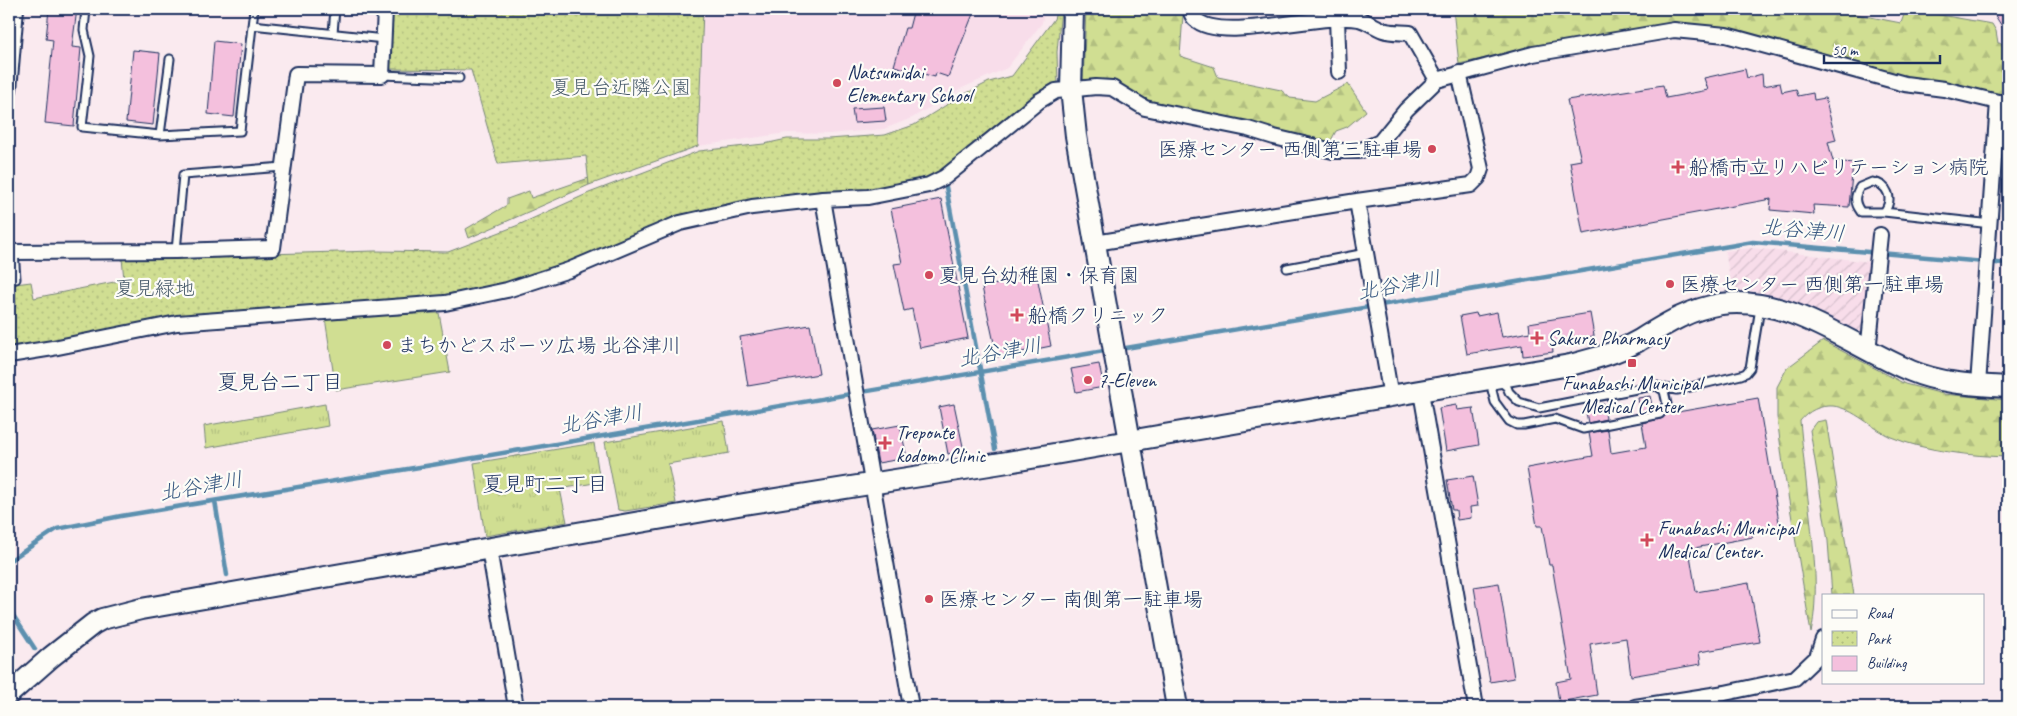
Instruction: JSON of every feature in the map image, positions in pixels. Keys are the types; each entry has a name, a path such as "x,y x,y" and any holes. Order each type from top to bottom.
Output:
{"street":[{"path":"9,90 16,9"},
{"path":"11,251 176,251 273,248 282,167 296,74 382,75 385,9"},
{"path":"1073,9 1071,89 1076,136 1177,707"},
{"path":"1190,9 1194,19 1206,25 1220,28 1281,26 1311,21 1359,19 1386,31 1410,33 1438,80"},
{"path":"1337,19 1339,72"},
{"path":"9,354 52,348 176,323 445,303 507,290 569,270 680,223 752,207 823,199 868,197 929,185 945,177 1039,101 1056,91 1096,87 1112,88 1145,108 1248,129 1333,151 1359,152 1380,142 1406,110 1438,80 1534,54 1674,30 1726,35 1905,84 2003,102 1978,385"},
{"path":"1095,243 1357,201 1471,185 1478,178 1481,169 1459,73"},
{"path":"823,199 911,707"},
{"path":"1357,201 1391,397"},
{"path":"1868,352 1879,241"},
{"path":"9,694 51,657 102,619 141,609 744,504 1421,392 1570,365 1621,349 1664,325 1697,310 1734,303 1761,304 1779,308 1804,318 1868,352 1913,372 1946,382 2008,388"},
{"path":"1421,392 1476,707"},
{"path":"489,549 516,707"},
{"path":"1635,707 1725,693 1795,678 1817,657 1822,642"}],"lane":[{"path":"86,9 84,30 90,56 82,127 160,136 240,131 254,9"},
{"path":"333,33 335,9"},
{"path":"252,24 384,39"},
{"path":"160,136 170,59"},
{"path":"382,75 459,78"},
{"path":"176,251 183,176 282,167"},
{"path":"1884,212 1890,201 1889,195 1883,186 1872,182 1860,187 1855,199 1861,212 1884,212 1991,224"},
{"path":"9,280 16,279 11,251"},
{"path":"1287,268 1366,253"},
{"path":"1658,386 1664,391 1667,404 1660,414 1583,429 1555,419 1517,425 1508,421 1495,402 1492,390 1496,378 1507,387 1508,392 1519,402 1539,408 1658,386 1678,390 1746,373 1751,364 1761,304"}],"shaded area":[{"name":"Natsumidai Elementary School","path":"703,9 1045,9 1042,23 1007,68 960,89 912,118 884,129 829,134 787,133 698,146"},
{"path":"1752,248 1870,262 1863,338 1797,304 1760,292 1732,290 1725,251"}],"green space":[{"name":"夏見台近隣公園","path":"392,9 703,9 698,146 589,185 586,156 498,164 471,70 389,69"},
{"name":"夏見緑地","path":"1057,9 1061,9 1057,52 1058,87 929,179 869,191 750,202 506,287 446,299 318,309 174,316 51,344 9,350 9,307 16,306 15,284 31,282 34,298 124,280 122,258 375,251 448,252 516,226 589,193 699,151 764,144 787,139 828,139 885,135 914,125 961,96 989,82 1012,76 1054,19"},
{"path":"1086,9 1182,9 1180,56 1214,67 1218,77 1281,90 1290,98 1315,101 1348,84 1366,111 1347,127 1336,131 1329,144 1148,104 1083,83"},
{"path":"1453,9 1841,9 1850,13 1901,23 1906,9 1992,24 1996,31 1998,43 2008,44 2008,97 1905,79 1674,26 1594,36 1459,64"},
{"path":"589,178 589,185 469,238 466,229 507,205 507,199 529,191 531,198"},
{"name":"まちかどスポーツ広場 北谷津川","path":"439,313 450,372 336,390 325,318"},
{"path":"1823,341 1905,384 1943,394 2008,400 2008,457 1948,452 1904,442 1891,437 1848,411 1833,406 1815,409 1807,414 1800,421 1815,574 1815,604 1811,633 1783,465 1777,417 1777,387 1787,368"},
{"path":"325,404 328,426 206,448 204,426"},
{"path":"1826,420 1854,594 1832,594 1828,541 1810,430 1816,422"},
{"path":"724,421 729,453 668,464 676,503 625,511 618,510 605,442"},
{"path":"594,443 600,482 560,489 567,522 485,536 474,463"}],"building":[{"path":"49,9 77,9 72,47 81,48 74,126 45,123 53,40 46,39"},
{"path":"914,9 975,9 948,77 936,73 935,77 894,66 905,28 909,28"},
{"path":"1991,9 2008,9 2008,36"},
{"path":"214,41 241,44 234,117 208,114"},
{"path":"133,50 160,53 153,125 126,122"},
{"path":"1745,69 1747,78 1762,74 1763,86 1780,83 1782,92 1796,89 1798,96 1813,93 1814,100 1825,98 1836,140 1828,142 1833,161 1853,163 1849,207 1813,205 1814,214 1770,210 1771,199 1583,234 1570,162 1581,160 1567,100 1663,85 1666,98 1708,90 1704,78"},
{"path":"884,107 886,121 854,123 852,109"},
{"path":"941,199 968,338 920,348 912,309 904,311 894,264 902,263 891,209"},
{"path":"1017,274 1018,280 1037,276 1051,346 997,357 982,287 1003,283 1002,277"},
{"path":"1497,312 1502,337 1530,332 1529,323 1590,313 1594,336 1552,344 1553,352 1523,356 1522,345 1467,354 1460,316 1476,313 1477,316"},
{"path":"810,325 819,374 748,386 740,337"},
{"path":"1099,364 1104,387 1076,392 1071,369"},
{"path":"1650,396 1653,410 1640,412 1638,398"},
{"path":"1758,398 1780,528 1752,533 1753,537 1689,549 1696,592 1749,583 1760,642 1699,652 1701,664 1631,676 1626,638 1590,644 1597,695 1559,702 1556,682 1571,679 1552,565 1549,565 1542,526 1537,526 1527,468 1593,456 1589,433 1608,430 1611,453 1646,447 1642,423 1661,419 1666,414"},
{"path":"954,404 964,451 948,454 939,407"},
{"path":"1604,404 1606,419 1588,423 1585,406"},
{"path":"1456,405 1457,410 1473,408 1479,445 1446,451 1439,408"},
{"path":"900,425 907,458 878,463 872,430"},
{"path":"1473,476 1478,506 1470,507 1471,518 1457,520 1456,510 1452,510 1447,480"},
{"path":"1499,583 1514,678 1490,682 1474,587"}],"waterway":[{"path":"946,187 995,449"},
{"name":"北谷津川","path":"1120,349 1753,242 2008,264"},
{"name":"北谷津川","path":"9,561 57,529 121,516 1110,350"},
{"path":"215,501 227,575"},
{"path":"9,609 35,649"}],"place":[{"name":"Natsumidai Elementary School","path":"837,83"},
{"name":"医療センター 西側第三駐車場","path":"1432,149"},
{"name":"船橋市立リハビリテーション病院","path":"1678,167"},
{"name":"夏見台幼稚園・保育園","path":"929,275"},
{"name":"医療センター 西側第一駐車場","path":"1670,284"},
{"name":"船橋クリニック","path":"1017,315"},
{"name":"Sakura Pharmacy","path":"1537,338"},
{"name":"まちかどスポーツ広場 北谷津川","path":"387,345"},
{"name":"Funabashi Municipal Medical Center","path":"1632,363"},
{"name":"7-Eleven","path":"1088,380"},
{"name":"Treponte kodomo Clinic","path":"885,443"},
{"name":"Funabashi Municipal Medical Center.","path":"1647,540"},
{"name":"医療センター 南側第一駐車場","path":"929,599"}],"district":[{"name":"夏見台二丁目","path":"280,382"},
{"name":"夏見町二丁目","path":"545,484"}]}
